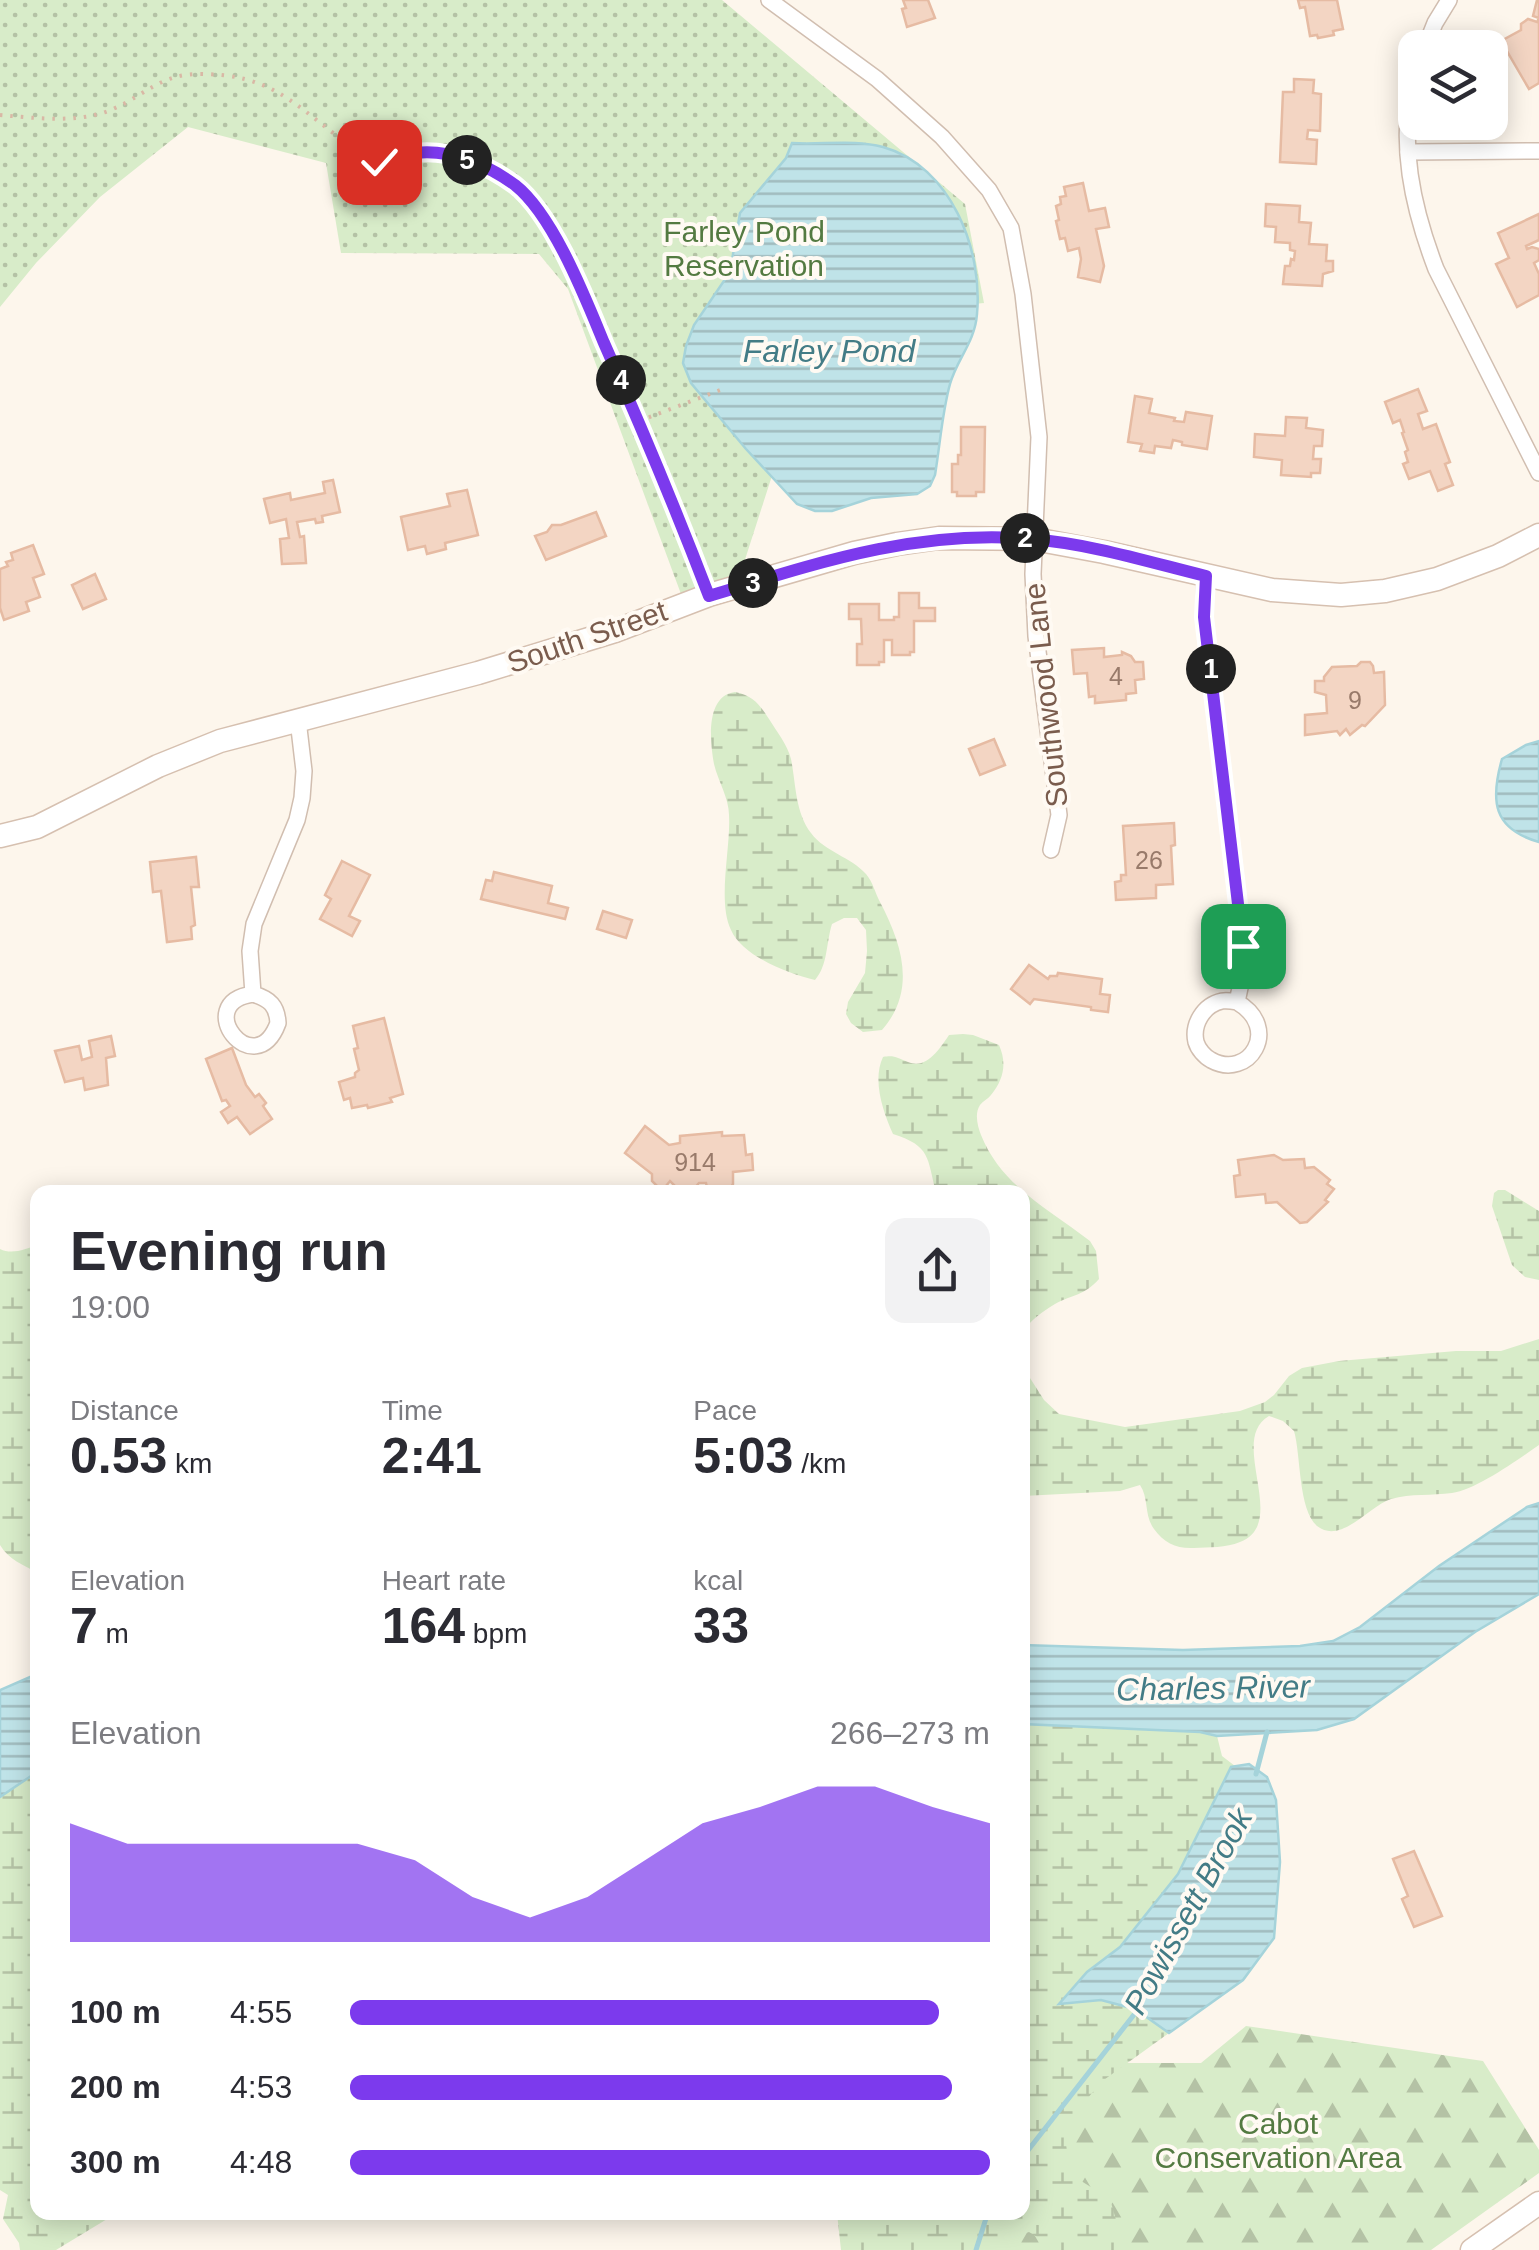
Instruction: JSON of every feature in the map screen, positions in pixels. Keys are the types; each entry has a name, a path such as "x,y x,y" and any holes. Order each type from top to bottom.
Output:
{"street":[{"name":"Southwood Lane","path":"769,0 877,79 942,137 989,190 1010,228 1023,294 1039,437 1032,574 1059,815 1051,850"},
{"path":"1432,30 1449,0"},
{"path":"1408,140 1412,195 1423,235 1539,473"},
{"path":"1408,152 1539,151"},
{"name":"South Street","path":"0,836 37,827 158,766 220,741 522,660 709,596 854,552 939,538 1034,539 1272,590 1340,596 1385,592 1437,580 1539,536"},
{"path":"1206,576 1204,617 1243,946 1244,969 1237,1002"},
{"path":"253,994 250,952 254,924 297,820 302,798 304,771 298,720"},
{"path":"1222,1001 1237,1002 1250,1009 1259,1025 1258,1045 1244,1061 1224,1066 1206,1058 1196,1044 1196,1025 1204,1010 1222,1001"},
{"path":"1472,2250 1539,2203"}],"path":[{"path":"0,115 95,115 173,77 234,76 280,91 374,162 436,153 470,161 523,192 584,293 709,596"},
{"path":"639,421 723,389"}],"green space":[{"name":"Farley Pond Reservation","path":"0,0 722,0 965,204 984,303 953,306 779,454 741,572 681,594 568,289 539,254 341,253 326,163 188,127 100,197 0,307"},
{"path":"735,692 759,705 784,743 791,759 799,807 811,833 866,874 895,934 903,983 893,1015 882,1030 863,1032 846,1014 848,1002 865,973 866,930 857,918 844,918 832,924 825,961 815,980 756,956 731,930 725,904 729,809 714,764 711,733 718,702"},
{"path":"949,1035 973,1035 999,1045 1001,1077 980,1105 977,1120 990,1153 1016,1185 934,1185 921,1149 893,1134 880,1096 883,1057 921,1063"},
{"path":"1498,1190 1505,1190 1539,1211 1539,1280 1525,1277 1512,1265 1492,1206"},
{"path":"1030,1196 1090,1241 1096,1251 1099,1279 1030,1323"},
{"path":"30,1248 30,1568 0,1545 0,1249"},
{"path":"1539,1339 1539,1445 1462,1491 1391,1499 1336,1531 1326,1531 1311,1518 1303,1495 1294,1431 1269,1416 1258,1428 1254,1443 1260,1518 1254,1532 1235,1544 1188,1548 1167,1541 1151,1524 1140,1485 1120,1491 1030,1496 1030,1378 1059,1414 1125,1427 1240,1411 1265,1402 1302,1368 1456,1351 1501,1351"},
{"path":"1030,1724 1217,1736 1222,1756 1235,1766 1231,1767 1178,1874 1120,1947 1087,1972 1061,2004 1101,2000 1135,2009 1169,2033 1101,2082 1070,2120 1066,2144 1070,2174 1110,2199 1118,2227 1116,2250 1058,2250 1029,2232 1004,2240 999,2250 841,2250 838,2220 1030,2220"},
{"path":"30,1777 30,2220 105,2220 56,2250 20,2250 3,2219 8,2195 0,2190 0,1797"},
{"name":"Cabot Conservation Area","path":"1246,2026 1483,2061 1539,2150 1539,2173 1431,2250 935,2250 1004,2220 1030,2220 1030,2068 1201,2063"}],"water":[{"name":"Farley Pond","path":"792,143 872,145 907,157 944,191 968,238 977,289 976,324 950,384 935,475 930,486 917,494 871,498 832,511 815,511 797,504 691,383 683,363 694,325 730,272 740,213 786,158"},
{"path":"1539,741 1539,842 1504,821 1496,788 1502,759"},
{"name":"Charles River","path":"1539,1503 1539,1594 1475,1632 1354,1719 1317,1730 1217,1736 1030,1724 1030,1645 1183,1650 1300,1646 1333,1641 1360,1627 1439,1566 1527,1507"},
{"path":"30,1677 30,1777 0,1797 0,1690"},
{"path":"1249,1764 1267,1777 1276,1800 1280,1862 1274,1938 1243,1980 1169,2033 1135,2009 1101,2000 1059,2004 1087,1972 1120,1947 1178,1874 1231,1767"}],"building":[{"path":"903,0 928,0 935,18 907,27"},
{"path":"1298,0 1337,0 1343,29 1333,31 1334,35 1310,36 1305,7 1300,8"},
{"path":"1539,0 1539,18 1533,16"},
{"path":"1539,18 1539,83 1529,89 1508,53 1508,37 1521,30 1521,24 1528,19 1537,22"},
{"path":"1294,79 1314,80 1313,93 1321,94 1320,131 1308,130 1307,139 1317,140 1316,164 1280,162 1283,92 1294,92"},
{"path":"1083,183 1089,211 1105,208 1109,227 1096,229 1104,266 1100,282 1078,277 1079,248 1068,251 1056,221 1056,206 1061,204 1060,197 1066,196 1064,187"},
{"path":"1266,204 1300,206 1299,222 1311,223 1309,244 1327,245 1326,261 1333,261 1333,271 1323,274 1322,286 1283,284 1285,266 1294,260 1295,251 1290,250 1290,243 1275,242 1276,227 1265,226"},
{"path":"1539,214 1539,240 1526,246 1539,249 1539,260 1534,263 1539,274 1539,295 1517,307 1496,264 1509,258 1498,233"},
{"path":"1418,389 1427,411 1418,414 1423,429 1436,424 1450,462 1445,464 1453,485 1438,491 1430,471 1409,479 1403,464 1408,462 1404,432 1400,420 1393,423 1385,402"},
{"path":"1135,396 1152,399 1149,413 1175,418 1174,421 1184,422 1186,412 1212,416 1207,449 1173,440 1171,448 1155,446 1154,453 1140,451 1142,444 1128,442"},
{"path":"1286,417 1307,418 1306,428 1323,430 1322,446 1314,446 1313,459 1321,459 1320,473 1311,473 1311,477 1281,475 1282,460 1254,457 1255,434 1285,436"},
{"path":"961,427 985,427 984,492 976,492 976,496 957,496 957,492 952,492 952,464 958,464 961,455"},
{"path":"333,480 340,512 322,516 323,522 297,522 300,537 304,536 306,563 282,564 280,539 289,538 286,519 270,523 264,499 290,493 291,500 325,493 323,482"},
{"path":"467,490 478,535 445,543 446,549 427,554 425,546 408,550 401,517 450,506 447,494"},
{"path":"596,512 606,536 546,560 535,536 547,532 552,525"},
{"path":"33,545 44,574 33,578 40,597 26,602 29,611 4,620 0,608 0,569 13,560 11,553"},
{"path":"95,574 106,599 83,609 72,585"},
{"path":"899,593 919,593 919,608 935,608 935,621 914,621 914,652 910,655 892,655 892,640 884,640 884,662 857,665 857,644 862,644 861,619 849,619 849,604 879,604 879,620 894,620 899,617"},
{"path":"1104,648 1104,657 1122,652 1135,662 1143,662 1144,679 1135,680 1136,693 1126,694 1126,700 1095,703 1095,696 1089,697 1087,673 1074,674 1072,650"},
{"path":"1370,662 1374,673 1384,672 1385,705 1350,735 1346,729 1340,735 1337,731 1305,735 1305,715 1327,713 1326,695 1315,692 1315,681 1324,681 1332,667 1357,666"},
{"path":"994,739 1005,765 980,775 969,749"},
{"path":"1174,823 1173,884 1156,885 1156,898 1116,900 1115,882 1126,875 1123,826"},
{"path":"196,857 199,887 191,887 195,925 191,927 192,939 167,942 161,891 153,892 150,862"},
{"path":"342,861 370,875 349,916 360,921 352,936 320,919 331,899 325,895"},
{"path":"494,872 552,886 548,903 568,908 565,919 481,899 486,880 492,881"},
{"path":"603,911 632,920 626,938 597,929"},
{"path":"1029,965 1048,979 1058,973 1102,979 1100,994 1110,995 1108,1012 1034,999 1030,1004 1011,989"},
{"path":"384,1018 403,1094 390,1098 392,1102 352,1108 350,1098 344,1100 339,1082 355,1077 359,1070 353,1026"},
{"path":"111,1036 115,1056 106,1058 108,1085 85,1090 83,1078 65,1082 55,1051 79,1046 82,1060 92,1057 89,1041"},
{"path":"232,1048 246,1085 266,1103 263,1106 272,1119 250,1134 237,1117 228,1123 221,1112 230,1106 222,1101 206,1059"},
{"path":"645,1126 669,1145 680,1143 680,1136 722,1132 722,1136 744,1135 746,1155 752,1154 753,1170 733,1172 732,1185 674,1185 670,1181 656,1185 652,1174 625,1153"},
{"path":"1274,1155 1283,1160 1304,1159 1305,1168 1314,1167 1330,1180 1327,1184 1334,1189 1325,1200 1328,1202 1307,1222 1300,1223 1277,1202 1266,1203 1265,1194 1236,1197 1234,1176 1240,1175 1238,1160"},
{"path":"1414,1851 1442,1916 1414,1927 1402,1899 1408,1896 1393,1859"}],"waterway":[{"name":"Powissett Brook","path":"1256,1774 1267,1732"},
{"name":"Powissett Brook","path":"1030,2148 1140,2007"},
{"name":"Powissett Brook","path":"976,2250 985,2220"}],"route":[{"path":"379,162 418,153 447,154 505,179 535,207 584,293 709,596 854,552 939,538 1034,539 1206,576 1204,617 1243,946"}]}
